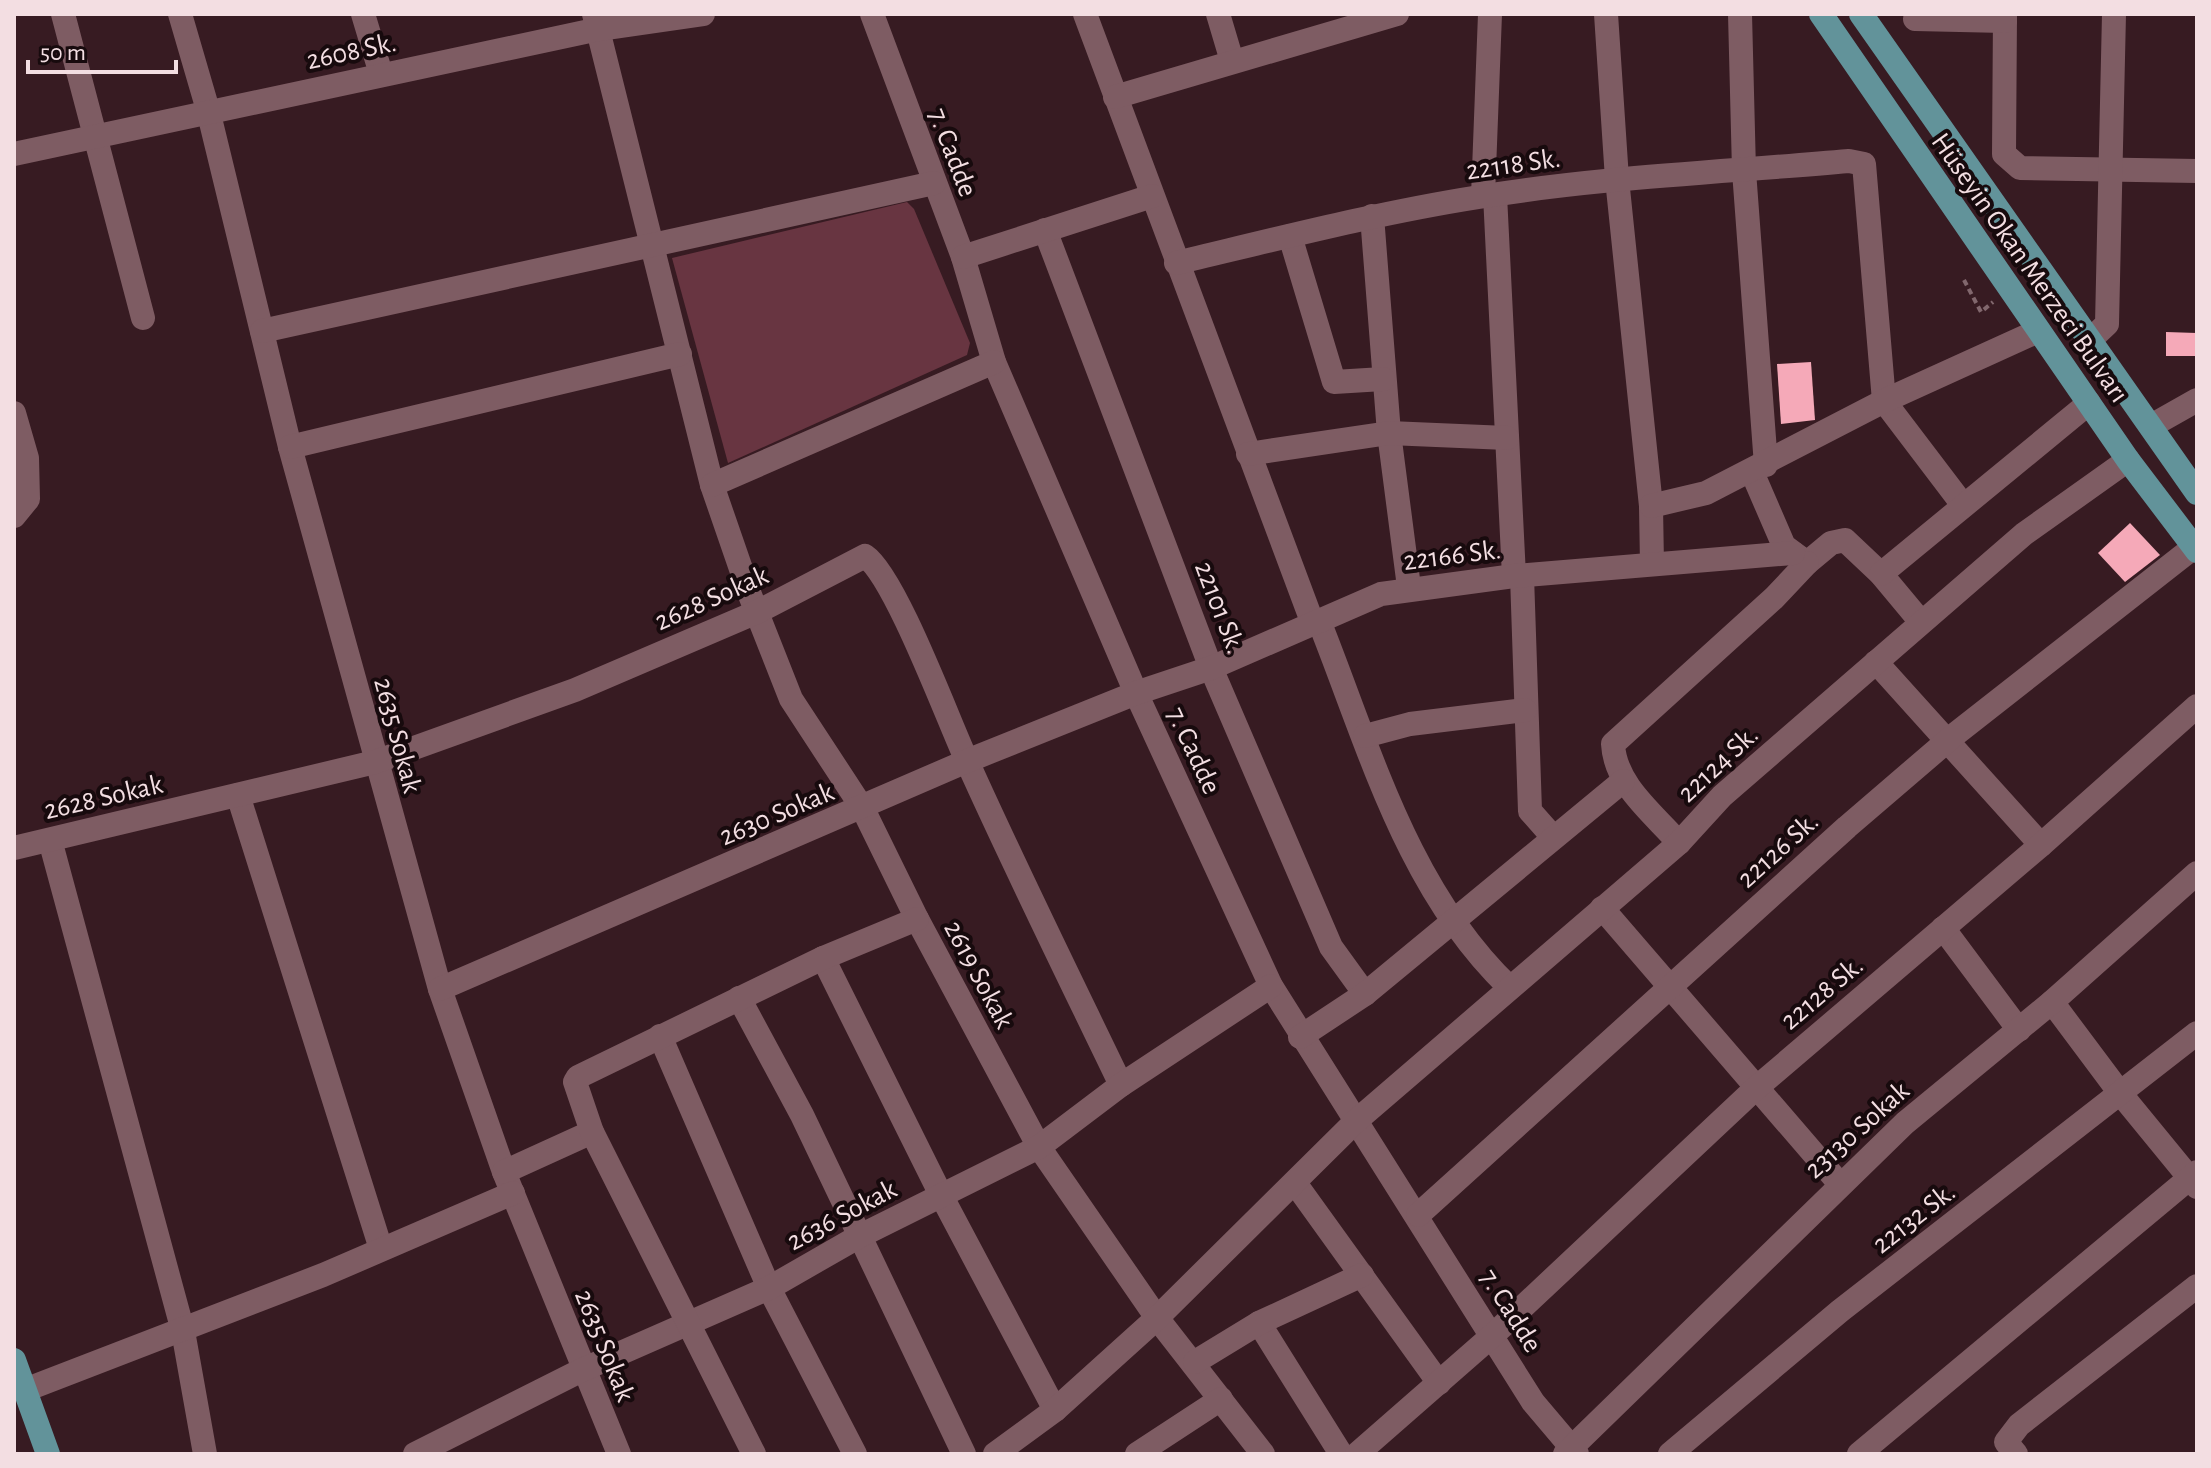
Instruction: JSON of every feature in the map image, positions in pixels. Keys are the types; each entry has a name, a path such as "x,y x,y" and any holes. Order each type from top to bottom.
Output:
{"main road":[{"name":"Hüseyin Okan Merzeci Bulvarı","path":"1861,14 2089,341 2195,486"},
{"name":"Hüseyin Okan Merzeci Bulvarı","path":"1822,17 2128,460 2196,549"},
{"path":"14,1360 48,1454"}],"street":[{"path":"63,14 143,318"},
{"name":"2635 Sokak","path":"180,14 208,110 290,447 440,989 509,1182 582,1370 619,1454"},
{"path":"363,14 381,74"},
{"name":"2608 Sk.","path":"14,154 381,74 596,22 703,14"},
{"name":"7. Cadde","path":"872,14 963,257 994,362 1136,693 1271,986 1300,1037 1418,1215 1533,1402 1571,1452"},
{"path":"1085,14 1248,454 1426,884 1451,923 1509,987"},
{"path":"1218,14 1232,61"},
{"path":"1115,97 1397,14"},
{"path":"1490,14 1489,195 1518,576 1530,811 1553,837"},
{"path":"1606,14 1617,179 1651,506 1652,564"},
{"path":"1740,14 1744,171 1759,468 1784,546 1800,558"},
{"path":"2089,341 2107,324 2114,14"},
{"path":"1915,19 2005,17 2004,154 2020,168 2197,171"},
{"name":"2619 Sokak","path":"596,22 712,485 791,699 863,809 917,919 1039,1147 1157,1318 1195,1362 1263,1454"},
{"name":"22118 Sk.","path":"1176,263 1372,216 1489,195 1617,179 1849,161 1864,164 1884,401"},
{"path":"262,331 934,183"},
{"path":"963,257 1152,196"},
{"path":"1372,216 1383,379 1409,587"},
{"name":"22101 Sk.","path":"1045,230 1211,668 1331,947 1365,994"},
{"path":"1290,236 1334,382 1383,379"},
{"path":"1651,506 1706,493 1884,401 2038,331"},
{"path":"290,447 680,354"},
{"path":"712,485 994,362"},
{"path":"2151,426 2197,400"},
{"path":"1884,401 1963,505"},
{"path":"1881,574 2089,403"},
{"path":"14,413 27,458 28,499 14,516"},
{"path":"1248,454 1389,433 1507,438"},
{"name":"22124 Sk.","path":"995,1454 1055,1410 1157,1318 1356,1121 1679,843 1722,796 2024,534 2128,460"},
{"path":"1679,843 1623,781 1614,762 1613,744 1774,598 1800,558 1831,543 1845,540 1881,574 1921,622"},
{"name":"22126 Sk.","path":"1418,1215 1945,743 2196,549"},
{"name":"2628 Sokak","path":"14,848 375,762 575,690 757,612 865,556 877,564 1121,1085"},
{"name":"22166 Sk.","path":"1136,693 1211,668 1381,594 1409,587 1652,564 1800,558"},
{"path":"1876,662 1945,743 2041,845"},
{"name":"2630 Sokak","path":"440,989 863,809 967,761 1136,693"},
{"name":"22128 Sk.","path":"1357,1454 1493,1335 1755,1089 2041,845 2197,706"},
{"path":"1365,736 1410,724 1525,710"},
{"path":"1300,1037 1365,994 1623,781"},
{"path":"238,795 381,1249"},
{"path":"50,840 183,1331 205,1454"},
{"name":"23130 Sokak","path":"1571,1452 1839,1183 1905,1123 2052,1002 2197,873"},
{"path":"1602,908 1839,1183"},
{"path":"754,1454 592,1132 575,1082 578,1077 739,998 823,958 917,919"},
{"path":"1943,928 2019,1030"},
{"path":"823,958 941,1195 1055,1410"},
{"name":"2636 Sokak","path":"415,1454 582,1370 769,1288 858,1237 1039,1147 1121,1085 1271,986"},
{"path":"739,998 802,1115 964,1454"},
{"path":"1859,1454 2195,1179 2120,1093 2052,1002"},
{"name":"22132 Sk.","path":"1670,1454 1840,1311 2197,1033"},
{"path":"660,1036 769,1288 855,1454"},
{"path":"25,1390 183,1331 381,1249 509,1182 592,1132"},
{"path":"1295,1183 1439,1383"},
{"path":"1195,1362 1259,1323 1362,1275"},
{"path":"2016,1454 2006,1442 2019,1425 2197,1286"},
{"path":"1259,1323 1341,1454"},
{"path":"1137,1454 1221,1399"}],"path":[{"path":"1964,280 1981,312"}],"shaded area":[{"path":"907,202 914,209 970,343 967,355 728,463 672,258"}],"building":[{"path":"2166,332 2197,333 2196,356 2166,356"},
{"path":"1811,362 1815,420 1781,424 1777,364"},
{"path":"2130,523 2160,555 2125,582 2098,553"}]}
